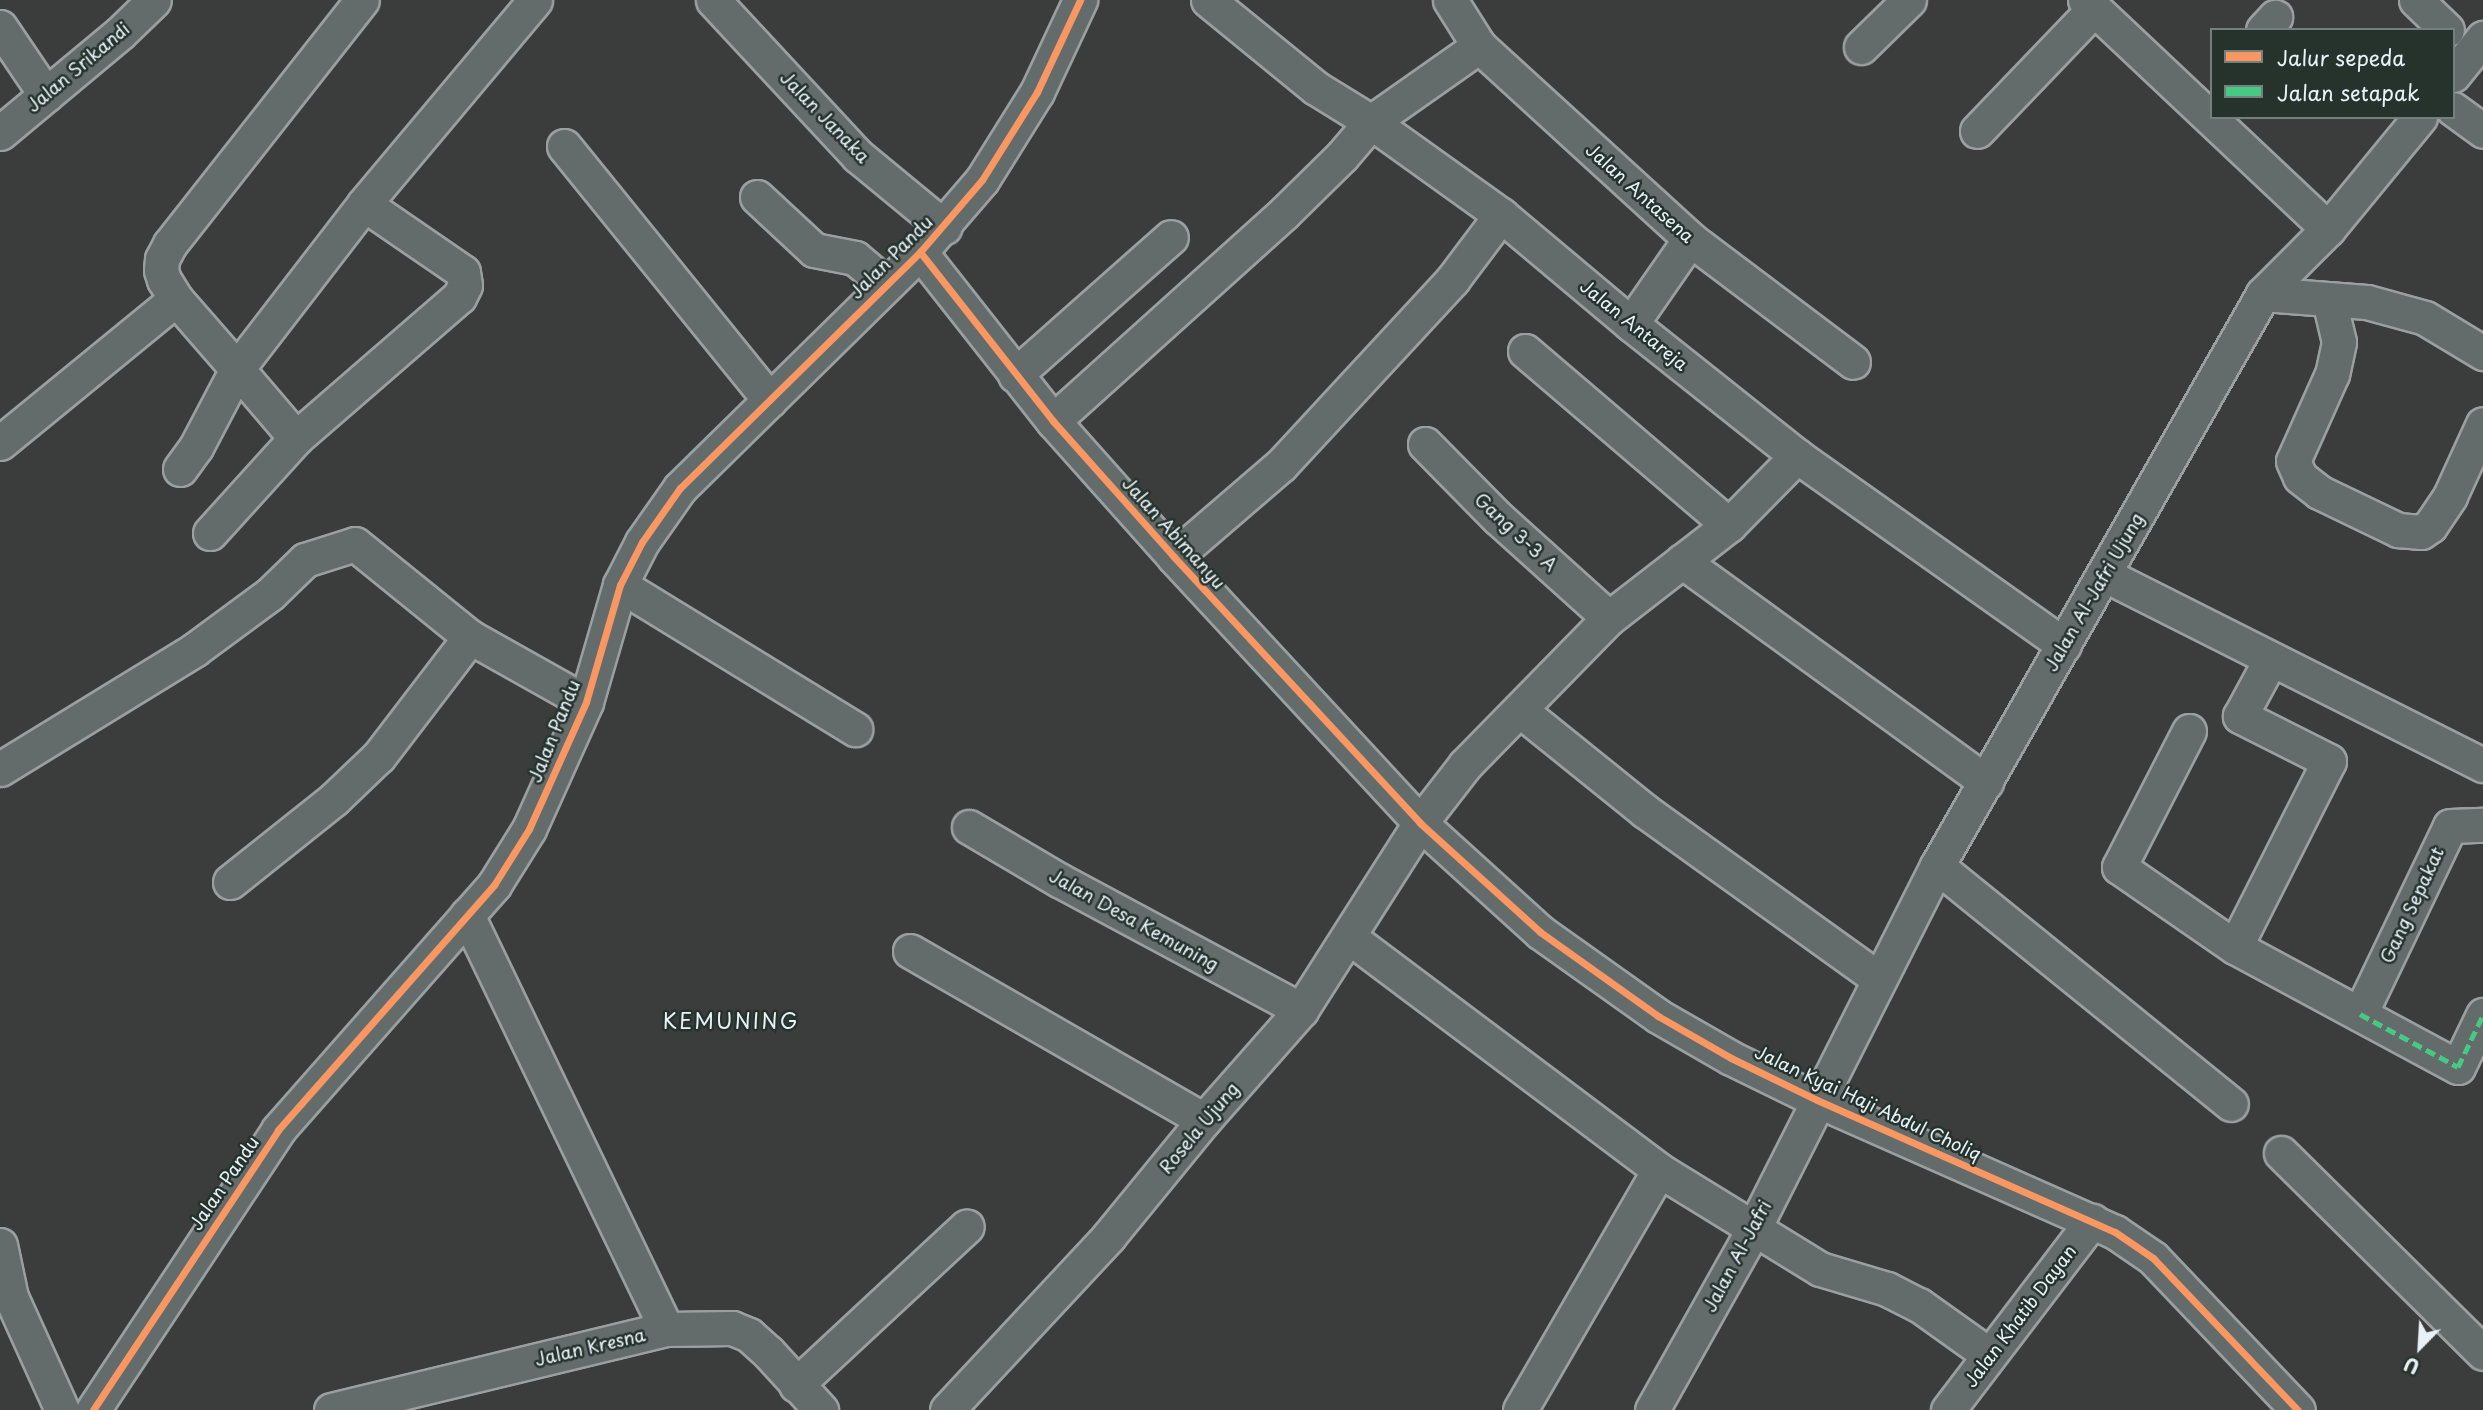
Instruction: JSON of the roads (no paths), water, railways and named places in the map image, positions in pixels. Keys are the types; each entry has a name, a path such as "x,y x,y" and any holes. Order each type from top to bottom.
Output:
{"street":[{"name":"Jalan Srikandi","path":"0,132 120,33 154,0"},
{"path":"296,439 176,299 164,280 162,260 170,244 362,0"},
{"path":"180,469 196,447 237,369 364,204 535,0"},
{"name":"Jalan Janaka","path":"713,0 858,156 944,227"},
{"name":"Jalan Pandu","path":"93,1410 278,1130 494,885 530,829 586,702 620,585 642,542 680,488 920,252 982,180 1037,92 1080,0"},
{"name":"Jalan Antareja","path":"1208,0 1316,88 1371,122 1501,215 1631,324 1797,456 2064,645"},
{"name":"Jalan Antasena","path":"1450,0 1479,46 1690,240 1853,362"},
{"path":"1861,47 1909,0"},
{"path":"2416,0 2445,28"},
{"path":"1977,131 2097,5 2203,97"},
{"path":"0,27 46,95"},
{"path":"1053,421 1284,213 1342,156 1371,122 1479,46"},
{"path":"2455,110 2483,131"},
{"path":"2224,119 2328,229"},
{"name":"Jalan Al-Jafri Ujung","path":"1817,1100 1937,866 2263,294 2328,229 2418,119"},
{"path":"564,146 770,400"},
{"path":"757,197 814,250 855,258 886,284"},
{"path":"210,533 296,439 459,297 465,285 463,272 364,204"},
{"path":"1174,556 1281,465 1452,279 1501,215"},
{"path":"1015,375 1171,237"},
{"path":"1631,324 1690,240"},
{"name":"Jalan Abimanyu","path":"920,252 1053,421 1420,823"},
{"path":"2263,294 2367,302 2425,318 2483,353"},
{"path":"0,443 176,299"},
{"path":"2329,300 2339,342 2332,374 2293,461 2300,477 2309,485 2368,518 2398,530 2421,532 2430,526 2450,496 2483,424"},
{"path":"1525,351 1729,525"},
{"name":"Gang 3-3 A","path":"1425,444 1498,517 1609,618"},
{"name":"Rosela Ujung","path":"947,1410 1109,1236 1204,1120 1301,1010 1420,823 1465,765 1521,711 1609,618 1729,525 1797,456"},
{"path":"0,769 194,650 270,594 305,560 355,544 470,637 586,702"},
{"path":"1682,561 1986,782"},
{"path":"2105,575 2483,765"},
{"path":"620,585 855,729"},
{"path":"230,882 334,799 379,756 470,637"},
{"path":"2235,947 2329,761 2240,716 2271,659"},
{"path":"1521,711 1645,811 1878,979"},
{"path":"2189,731 2119,867 2235,947 2458,1067 2483,1015"},
{"name":"Jalan Kyai Haji Abdul Choliq","path":"1420,823 1540,932 1636,1001 1731,1058 1817,1100 2115,1232 2153,1258 2298,1410"},
{"name":"Gang Sepakat","path":"2360,1014 2450,826 2483,825"},
{"name":"Jalan Desa Kemuning","path":"969,827 1059,880 1301,1010"},
{"path":"1937,866 2231,1104"},
{"path":"467,915 666,1329"},
{"path":"1349,937 1659,1170 1820,1269 1886,1289 1920,1305 1989,1355"},
{"path":"910,951 1204,1120"},
{"name":"Jalan Al-Jafri","path":"1652,1410 1754,1228 1817,1100"},
{"path":"2281,1153 2483,1353"},
{"path":"1520,1410 1659,1170"},
{"name":"Jalan Khatib Dayan","path":"1948,1410 2092,1221"},
{"path":"796,1385 967,1226"},
{"path":"0,1245 11,1297 62,1410"},
{"name":"Jalan Kresna","path":"331,1410 666,1329 732,1328 758,1344 821,1410"}],"district":[{"name":"KEMUNING","path":"731,1020"}]}
